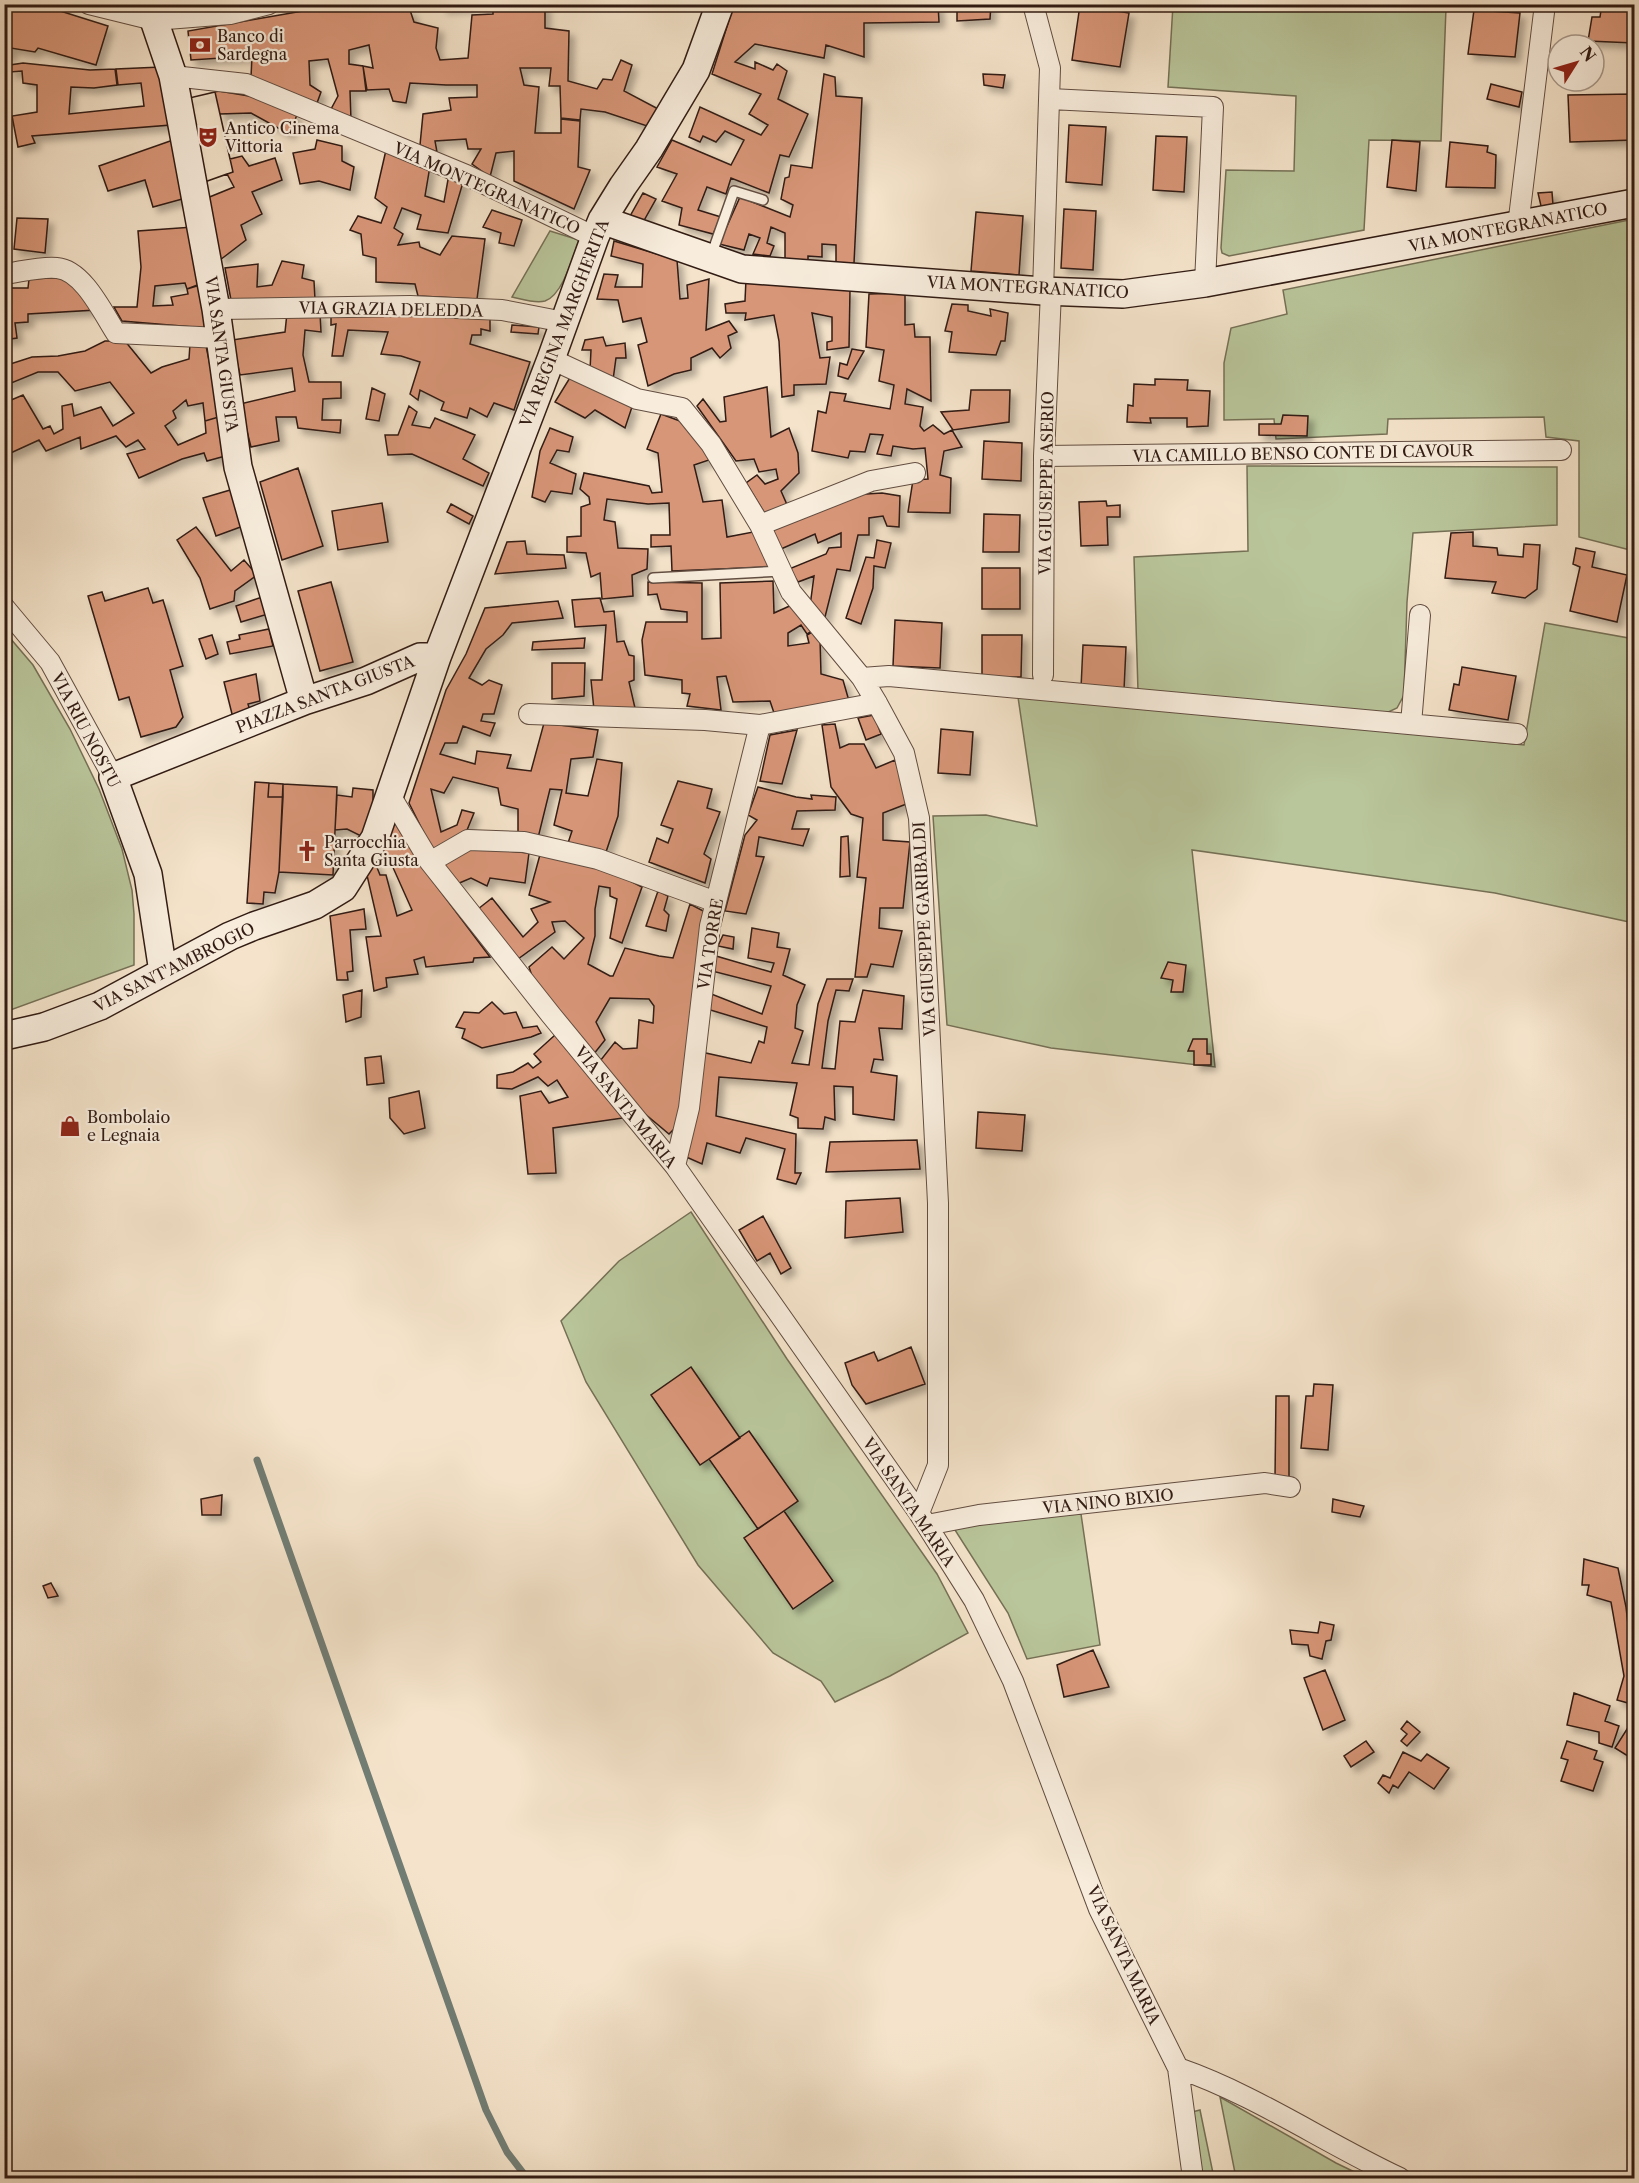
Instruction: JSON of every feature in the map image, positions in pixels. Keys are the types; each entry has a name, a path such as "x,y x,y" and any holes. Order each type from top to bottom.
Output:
{"street":[{"path":"89,4 153,12 230,14 269,4"},
{"name":"VIA GIUSEPPE ASERIO","path":"1033,4 1050,68 1044,456 1044,675"},
{"path":"1518,226 1545,4"},
{"name":"VIA REGINA MARGHERITA","path":"437,657 598,229 623,186 650,149 696,70 720,5"},
{"name":"VIA SANTA GIUSTA","path":"153,12 173,76 216,309 238,467 304,701"},
{"name":"VIA MONTEGRANATICO","path":"173,76 246,84 598,229 710,258 742,269 1047,291 1123,294 1205,283 1635,203"},
{"path":"1050,99 1213,107 1205,283"},
{"path":"4,274 57,268 72,272 81,280 116,333 220,338"},
{"name":"VIA GRAZIA DELEDDA","path":"216,309 410,306 502,310 564,322"},
{"name":"VIA GIUSEPPE GARIBALDI","path":"551,359 637,399 682,408 711,444 760,525 791,592 862,678 904,753 919,818 938,1203 938,1465 923,1519"},
{"name":"VIA CAMILLO BENSO CONTE DI CAVOUR","path":"1044,456 1561,450"},
{"path":"760,525 871,481 915,473"},
{"name":"VIA RIU NOSTU","path":"4,607 50,662 113,777 148,874 163,972"},
{"path":"1411,724 1420,615"},
{"name":"PIAZZA SANTA GIUSTA","path":"113,777 304,701 366,681 420,657 437,657 390,795"},
{"path":"862,678 888,676 1517,734"},
{"path":"529,714 705,720 760,725 877,704"},
{"name":"VIA TORRE","path":"675,1166 689,1108 710,926 760,725"},
{"name":"VIA SANTA MARIA","path":"390,795 430,862 550,1015 675,1166 923,1519 974,1600 1013,1681 1099,1909 1178,2068 1193,2178"},
{"name":"VIA SANT'AMBROGIO","path":"4,1036 45,1027 100,1006 254,926 315,905 343,888 375,837 390,795"},
{"path":"430,862 468,840 524,842 598,859 716,902"},
{"name":"VIA NINO BIXIO","path":"923,1519 979,1515 1265,1483 1290,1487"},
{"path":"1178,2068 1231,2089 1361,2160 1400,2178"}],"lane":[{"path":"710,258 734,191 763,200"},
{"path":"653,578 782,571"}],"green space":[{"path":"1173,5 1528,5 1527,11 1446,8 1441,141 1369,140 1364,230 1229,256 1222,253 1221,248 1226,170 1294,171 1296,96 1168,87"},
{"path":"1634,219 1634,551 1579,537 1579,441 1546,437 1544,417 1388,419 1387,434 1276,439 1274,419 1224,420 1224,363 1231,328 1287,314 1283,290"},
{"path":"550,231 579,240 562,283 557,291 545,301 533,302 512,297"},
{"path":"1247,466 1557,467 1557,525 1413,533 1407,602 1404,695 1397,708 1382,715 1138,691 1134,557 1248,551"},
{"path":"1545,623 1634,639 1634,923 1495,893 1192,850 1215,1067 1051,1048 947,1025 933,816 986,815 1037,826 1018,697 1524,745"},
{"path":"4,631 33,665 70,729 99,789 122,849 132,890 134,914 134,965 5,1012"},
{"path":"691,1212 787,1359 937,1574 968,1633 890,1676 835,1702 821,1681 773,1653 698,1565 586,1382 561,1321 619,1261"},
{"path":"1081,1514 1100,1645 1027,1659 1008,1613 955,1530 974,1519"},
{"path":"1220,2097 1336,2163 1367,2178 1236,2178"},
{"path":"1200,2110 1214,2178 1202,2178 1192,2112"}],"building":[{"path":"4,4 38,4 108,26 96,65 38,48 35,52 11,48 10,56 4,55"},
{"path":"332,4 397,4 397,10 410,10 414,22 438,28 436,48 440,60 468,58 472,15 493,14 493,4 545,4 545,28 569,31 568,81 597,89 603,79 612,80 621,60 632,65 624,91 662,111 647,126 605,112 581,109 580,120 561,118 560,86 549,86 551,68 520,68 524,85 539,87 535,133 561,133 561,119 580,121 578,167 590,170 574,209 514,181 514,151 496,153 490,177 472,164 481,149 468,149 466,139 435,141 437,152 420,145 423,114 451,110 449,98 477,97 477,85 410,83 406,103 393,101 389,89 367,90 363,66 366,91 350,91 351,120 330,111 338,96 328,59 309,61 310,85 321,92 317,103 251,77 252,56 191,60 188,31","holes":["369,45 373,68 349,64 349,50"]},
{"path":"441,4 471,4 471,7 442,8"},
{"path":"734,4 938,4 939,22 864,23 864,57 826,45 824,58 755,44 735,62 755,69 755,62 773,70 777,64 787,71 778,99 808,114 789,157 780,155 769,193 731,178 726,194 707,187 698,210 721,217 713,234 679,225 682,208 662,201 677,174 657,167 672,140 731,165 744,140 725,131 716,142 703,136 700,142 689,137 700,107 761,135 768,125 749,114 761,94 712,74"},
{"path":"957,4 991,4 990,19 957,21"},
{"path":"1078,4 1114,4 1113,10"},
{"path":"1602,4 1634,4 1634,43 1606,42 1606,33 1589,33 1592,17 1600,17"},
{"path":"1080,5 1129,13 1120,67 1072,60"},
{"path":"1474,10 1520,13 1515,57 1468,54"},
{"path":"23,63 90,70 115,69 117,85 94,88 71,87 69,114 144,106 141,83 118,85 116,69 161,67 171,125 32,136 35,143 18,147 12,116 37,112 37,85 23,83 22,71 10,72 10,65"},
{"path":"824,74 835,77 836,96 862,98 854,263 836,266 836,245 822,244 822,257 808,256 808,263 785,262 785,233 771,227 767,243 774,246 770,256 753,254 760,238 749,234 744,250 719,244 740,197 790,217 793,205 781,199 785,178 789,177 791,165 812,168"},
{"path":"983,74 1005,75 1003,88 984,85"},
{"path":"1491,84 1522,92 1519,107 1487,99"},
{"path":"219,91 255,97 297,115 289,134 251,113 220,114 230,159 242,156 249,166 275,158 282,180 252,192 262,214 241,225 246,240 220,260 207,198 234,187 227,174 199,184 185,99"},
{"name":"Antico Cinema Vittoria","path":"215,92 233,172 199,184 185,99"},
{"path":"1634,94 1634,140 1570,142 1568,95"},
{"path":"1069,125 1106,127 1102,185 1066,182"},
{"path":"1156,136 1187,137 1184,192 1153,190"},
{"path":"173,140 186,198 153,207 145,180 108,191 99,166"},
{"path":"317,140 342,146 342,161 354,167 350,190 319,181 300,184 293,153 315,149"},
{"path":"1392,140 1420,142 1416,191 1387,187"},
{"path":"1450,142 1488,146 1487,152 1496,155 1495,188 1446,187"},
{"path":"386,150 430,166 425,196 444,202 449,174 464,179 448,233 417,229 421,215 402,208 394,228 403,234 398,245 419,242 420,247 440,255 452,236 485,239 477,299 418,296 415,284 376,282 376,258 363,255 361,234 350,230 358,216 381,223 387,207 375,198"},
{"path":"1552,192 1553,205 1541,206 1538,193"},
{"path":"643,193 656,199 642,224 629,218"},
{"path":"1064,209 1096,211 1093,270 1061,268"},
{"path":"492,210 522,220 514,246 499,243 501,233 483,227"},
{"path":"976,212 1023,216 1019,275 971,271"},
{"path":"17,218 48,219 45,253 14,249"},
{"path":"193,227 200,284 187,289 200,285 205,328 122,321 114,307 137,307 141,267 138,231","holes":["185,283 188,294 171,297 173,305 153,306 155,286"]},
{"path":"614,241 677,260 680,299 688,298 687,285 709,279 706,330 729,321 737,332 728,336 731,348 720,358 712,348 691,358 691,370 674,374 648,386 638,345 647,342 641,318 623,322 618,300 597,299 604,274 618,275 615,287 642,287 643,264 611,256"},
{"path":"282,261 304,265 302,278 314,281 315,300 231,300 225,268 258,264 257,287 272,285"},
{"path":"69,277 96,310 28,314 28,322 15,323 17,338 4,340 4,288 28,288 29,279"},
{"path":"746,279 850,290 849,347 827,350 827,342 832,341 832,317 812,313 820,358 830,357 826,384 794,385 794,395 782,397 779,341 774,315 745,320 746,313 726,313 725,304 745,301"},
{"path":"905,293 905,325 914,324 915,337 930,337 931,401 907,389 905,404 923,407 920,426 924,431 933,425 944,434 952,430 962,447 944,451 940,475 951,478 950,513 908,512 913,480 928,479 925,448 893,446 891,456 877,454 883,435 870,434 865,452 850,451 848,458 812,451 818,411 826,413 830,392 846,394 844,401 890,409 894,385 879,381 884,350 866,347 869,294"},
{"path":"952,304 968,305 968,311 991,316 990,309 1008,313 1005,341 1001,341 996,355 949,352 952,332 945,331"},
{"path":"287,313 320,313 321,332 305,330 303,355 309,382 341,382 341,398 323,399 322,420 341,420 340,433 298,428 296,417 276,417 279,441 251,447 240,404 295,391 292,368 240,375 232,340 285,332"},
{"path":"331,314 490,318 490,331 481,329 481,335 472,335 470,344 530,362 514,410 494,403 487,417 470,408 467,418 441,410 444,402 420,390 418,400 410,394 420,362 401,356 381,354 388,332 348,330 343,356 332,356 336,324 331,325"},
{"path":"512,325 539,327 538,334 511,332"},
{"path":"603,337 606,346 625,343 626,358 616,358 613,380 590,370 591,350 582,350 585,340"},
{"path":"105,341 125,341 151,373 162,367 189,359 190,344 206,346 229,455 207,461 204,453 182,459 139,478 127,454 145,449 138,440 126,447 116,436 81,449 80,437 46,451 39,440 4,456 4,403 23,395 43,429 50,426 54,434 63,429 62,406 72,404 74,416 101,407 113,426 134,413 110,382 75,391 58,372 38,372 4,386 4,366 32,357 58,356 85,351","holes":["186,400 188,406 203,403 206,433 178,445 165,426 176,418 173,411"]},
{"path":"852,349 864,351 848,379 838,376 840,363 847,365"},
{"path":"571,376 632,407 625,428 595,410 585,418 555,402"},
{"path":"1155,379 1188,380 1187,390 1210,391 1208,426 1187,427 1187,418 1150,418 1151,423 1127,422 1128,405 1133,406 1134,384 1155,385"},
{"path":"767,387 771,437 789,428 798,453 799,473 781,491 788,507 767,517 746,483 757,475 765,484 778,479 776,469 759,472 754,459 736,461 697,406 703,399 720,422 726,421 724,397"},
{"path":"372,388 385,394 379,421 366,419"},
{"path":"971,390 1010,390 1009,422 953,430 941,412 969,410"},
{"path":"409,406 417,412 412,425 430,428 435,418 475,435 463,459 489,473 483,486 412,454 388,455 385,435 398,435"},
{"path":"661,414 688,424 715,458 694,465 703,502 722,500 727,537 753,532 769,567 672,571 671,546 651,547 651,535 670,535 669,503 648,504 607,499 604,520 615,522 618,548 648,549 647,569 632,575 633,596 602,599 600,573 591,577 586,553 567,552 567,537 581,536 581,507 590,504 589,497 580,489 584,473 649,486 652,493 662,492 658,453 647,449"},
{"path":"1283,415 1308,416 1307,436 1259,435 1259,424 1281,424"},
{"path":"550,428 573,437 569,452 557,450 550,463 576,474 572,494 551,491 545,502 532,497 540,451"},
{"path":"984,441 1022,443 1021,481 982,479"},
{"path":"298,468 323,546 282,560 260,482"},
{"path":"237,488 246,525 216,536 203,498"},
{"path":"882,493 900,496 899,527 887,526 883,516 869,518 869,535 858,535 850,571 837,569 824,621 810,606 814,576 798,582 789,569 826,554 829,548 841,547 841,533 818,543 815,534 781,549 769,528 850,495"},
{"path":"1106,501 1107,506 1120,505 1120,517 1107,517 1108,545 1081,546 1079,502"},
{"path":"382,503 388,542 338,550 332,511"},
{"path":"451,504 473,516 469,524 447,512"},
{"path":"984,514 1020,515 1019,552 983,552"},
{"path":"196,527 231,571 244,560 257,575 235,591 234,601 210,609 200,578 177,540"},
{"path":"1473,532 1473,546 1497,548 1498,555 1523,557 1524,544 1540,545 1537,589 1525,598 1492,593 1496,582 1445,578 1451,533"},
{"path":"877,540 891,543 885,568 874,566 873,588 861,624 846,618 866,557 874,558"},
{"path":"525,541 527,554 564,555 566,568 495,574 507,542"},
{"path":"1576,548 1595,552 1592,567 1627,575 1617,622 1570,611 1580,567 1573,564"},
{"path":"982,568 1020,568 1020,609 982,609"},
{"path":"773,581 774,613 794,604 813,630 807,634 801,625 788,633 788,646 809,643 807,635 814,631 820,639 821,674 843,680 849,701 775,716 770,701 733,702 726,676 717,677 721,710 687,706 690,694 682,693 682,680 645,675 642,640 646,622 687,622 687,612 661,609 657,594 648,595 648,582 702,583 702,639 721,638 720,583"},
{"path":"331,582 353,662 320,671 298,591"},
{"path":"148,588 153,603 163,600 183,666 170,670 183,717 176,727 141,737 129,697 119,700 88,596 102,592 105,601"},
{"path":"265,596 268,614 241,622 236,606"},
{"path":"600,598 604,612 614,611 617,642 624,641 629,655 634,656 634,680 629,682 635,708 594,710 591,680 602,680 606,625 575,627 572,600"},
{"path":"558,601 563,618 512,623 503,635 486,649 469,678 482,685 489,680 502,685 494,714 483,714 481,721 495,723 490,736 463,726 457,743 445,743 440,754 475,764 477,751 511,755 507,768 531,771 544,723 598,730 593,757 571,759 566,793 588,796 597,759 622,763 618,816 605,855 568,843 572,831 554,825 562,790 550,789 538,838 518,835 518,809 501,805 498,788 453,777 444,793 431,789 441,832 457,825 462,810 474,813 465,835 433,851 409,803 446,690 466,654 485,608"},
{"path":"895,620 942,623 940,668 893,666"},
{"path":"269,629 273,646 230,654 227,642 240,639 239,635"},
{"path":"212,635 218,654 206,659 199,639"},
{"path":"982,635 1022,635 1021,677 982,677"},
{"path":"585,638 584,648 532,650 533,642"},
{"path":"1083,645 1126,647 1124,690 1081,688"},
{"path":"552,663 585,663 584,696 552,699"},
{"path":"1462,667 1516,676 1508,720 1449,710 1454,684 1459,685"},
{"path":"256,674 260,701 248,704 250,711 233,718 224,682"},
{"path":"874,715 881,734 866,740 858,718"},
{"path":"835,724 840,748 849,744 864,744 876,768 895,760 909,803 883,813 883,840 910,842 903,908 880,908 879,928 902,931 893,967 871,964 867,977 855,977 866,878 857,877 863,818 851,814 831,787 822,725"},
{"path":"941,729 973,732 970,775 938,773"},
{"path":"797,730 782,784 760,781 770,735"},
{"path":"678,781 712,789 707,808 720,812 704,854 711,859 705,883 649,862 657,838 668,843 673,829 661,825"},
{"path":"255,782 269,783 268,797 283,797 279,872 275,893 264,892 263,904 247,903"},
{"path":"269,783 283,784 283,797 268,797"},
{"name":"Parrocchia Santa Giusta","path":"283,784 337,787 333,875 279,872"},
{"path":"758,787 796,797 812,799 811,795 836,797 835,810 797,811 792,829 809,829 803,846 759,837 756,856 764,857 746,914 725,911 745,835 757,820 748,815"},
{"path":"353,788 373,790 373,807 361,836 347,829 335,830 337,795 352,797"},
{"path":"393,820 423,868 490,957 474,958 473,962 426,967 424,957 414,960 418,974 386,978 387,987 374,991 366,937 381,936 366,871 374,860 380,875 386,875 397,916 412,910 391,863 381,848"},
{"path":"848,836 850,876 840,877 841,837"},
{"path":"477,848 529,853 525,883 490,878 487,886 471,878 457,884 441,863 459,851"},
{"path":"541,851 603,867 642,887 622,943 610,938 617,899 610,896 610,888 599,886 595,909 595,936 588,964 610,976 613,976 625,948 673,958 690,904 707,913 679,1124 669,1134 632,1103 600,1061 615,1042 623,1049 637,1048 639,1020 653,1023 654,1006 649,999 610,998 596,1022 605,1040 593,1055 533,979 529,967 552,947 564,959 584,938 565,921 552,922 555,932 518,959 478,909 492,898 523,937 538,922 531,909 550,902 529,895"},
{"path":"658,891 668,896 664,910 669,915 666,931 646,926"},
{"path":"364,909 366,929 350,930 353,971 347,972 348,980 337,980 330,916"},
{"path":"752,928 779,933 777,947 790,949 783,975 805,985 797,1005 795,1028 803,1031 792,1063 809,1065 818,1004 827,979 853,979 849,991 836,990 828,1021 822,1068 835,1069 840,1021 855,1022 863,990 904,996 902,1029 879,1028 883,1060 874,1059 871,1072 897,1076 894,1120 853,1114 853,1087 834,1086 835,1120 825,1117 823,1129 798,1128 798,1118 790,1115 797,1083 719,1077 716,1116 796,1134 795,1173 801,1173 796,1184 777,1179 785,1149 746,1138 740,1153 707,1143 702,1164 684,1156 701,1052 751,1063 759,1041 764,1043 767,1027 707,1009 709,993 762,1014 771,986 712,971 716,956 771,972 774,963 748,958"},
{"path":"723,935 734,937 733,949 718,946"},
{"path":"1168,962 1186,965 1183,992 1171,992 1173,980 1161,978"},
{"path":"362,990 361,1017 346,1022 343,995"},
{"path":"492,1002 504,1014 516,1012 523,1028 537,1026 541,1033 482,1048 462,1038 465,1029 456,1027 464,1012 479,1013"},
{"path":"555,1035 623,1118 553,1128 556,1173 528,1174 520,1096 541,1091 549,1103 568,1097 557,1080 548,1086 538,1077 512,1089 497,1088 497,1075 513,1072 528,1063 533,1068 541,1062 534,1054"},
{"path":"1193,1039 1207,1039 1207,1054 1211,1054 1211,1065 1194,1065 1194,1051 1188,1051"},
{"path":"381,1056 384,1083 367,1085 365,1058"},
{"path":"419,1091 425,1128 404,1134 390,1118 389,1098"},
{"path":"978,1112 1025,1115 1022,1151 976,1148"},
{"path":"917,1140 920,1169 826,1172 830,1142"},
{"path":"900,1198 903,1232 845,1238 846,1201"},
{"path":"763,1216 791,1268 781,1274 770,1253 757,1261 739,1230"},
{"path":"911,1347 925,1384 866,1404 852,1385 845,1363 874,1352 878,1361"},
{"path":"691,1367 740,1438 700,1465 651,1395"},
{"path":"1314,1384 1333,1385 1328,1450 1301,1448 1306,1396 1313,1396"},
{"path":"1276,1396 1289,1396 1289,1478 1275,1478"},
{"path":"749,1431 798,1501 758,1529 709,1459"},
{"path":"222,1495 221,1515 202,1515 201,1499"},
{"path":"1333,1499 1364,1506 1360,1517 1332,1512"},
{"path":"784,1511 833,1581 793,1609 744,1538"},
{"path":"1584,1559 1618,1568 1626,1607 1634,1678 1628,1703 1617,1700 1624,1676 1611,1602 1587,1595 1589,1585 1582,1585"},
{"path":"51,1583 58,1596 48,1598 43,1586"},
{"path":"1320,1622 1334,1625 1331,1640 1326,1641 1322,1659 1310,1656 1308,1645 1292,1644 1290,1630 1318,1633"},
{"path":"1093,1650 1109,1687 1064,1697 1057,1665"},
{"path":"1325,1670 1345,1720 1323,1730 1304,1678"},
{"path":"1574,1693 1610,1706 1605,1721 1619,1726 1612,1747 1599,1743 1599,1732 1567,1725"},
{"path":"1634,1718 1634,1753 1631,1758 1615,1748"},
{"path":"1407,1721 1420,1732 1407,1746 1401,1741 1407,1734 1401,1729"},
{"path":"1366,1741 1374,1752 1351,1767 1344,1756"},
{"path":"1567,1741 1597,1751 1594,1759 1603,1762 1593,1791 1561,1781 1568,1760 1561,1758"},
{"path":"1403,1752 1421,1761 1427,1754 1449,1768 1434,1789 1409,1772 1398,1788 1393,1785 1389,1793 1378,1783 1383,1775 1390,1778"}],"waterway":[{"path":"257,1460 486,2110 507,2152 527,2178"}],"place":[{"name":"Banco di Sardegna","path":"200,45"},
{"name":"Antico Cinema Vittoria","path":"208,137"},
{"name":"Parrocchia Santa Giusta","path":"307,851"},
{"name":"Bombolaio e Legnaia","path":"70,1126"}]}
